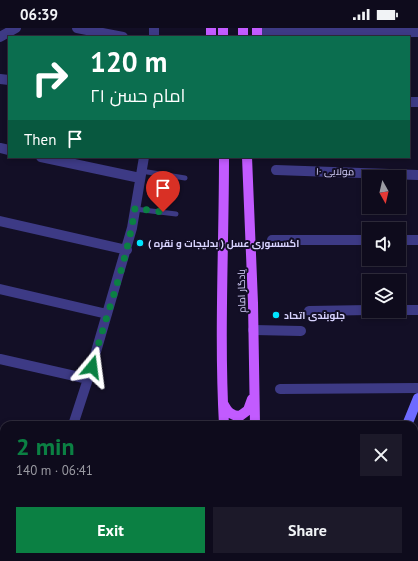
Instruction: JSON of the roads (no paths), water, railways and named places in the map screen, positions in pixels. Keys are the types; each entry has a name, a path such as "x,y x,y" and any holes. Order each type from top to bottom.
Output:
{"main road":[{"name":"یادگار امام","path":"224,158 222,308 224,421"},
{"name":"یادگار امام","path":"247,158 253,330 254,421"},
{"path":"223,404 230,414 240,416 248,410 254,396"}],"street":[{"path":"0,37 16,28"},
{"path":"78,28 118,36"},
{"path":"257,33 418,32"},
{"path":"48,158 141,175"},
{"path":"74,421 132,228 144,158"},
{"name":"مولایی ۱۰","path":"276,170 418,175"},
{"path":"0,221 126,250"},
{"path":"272,240 362,240"},
{"path":"406,240 418,240"},
{"path":"0,289 107,314"},
{"path":"309,311 362,310"},
{"path":"406,310 418,310"},
{"path":"253,330 301,331"},
{"path":"0,359 88,379"},
{"path":"280,388 418,388"},
{"path":"409,421 418,398"}],"lane":[{"path":"141,175 185,178"},
{"path":"135,208 176,214"}],"place":[{"name":"اکسسوری عسل ( بدلیجات و نقره )","path":"140,243"},
{"name":"جلوبندی اتحاد","path":"276,315"}]}
